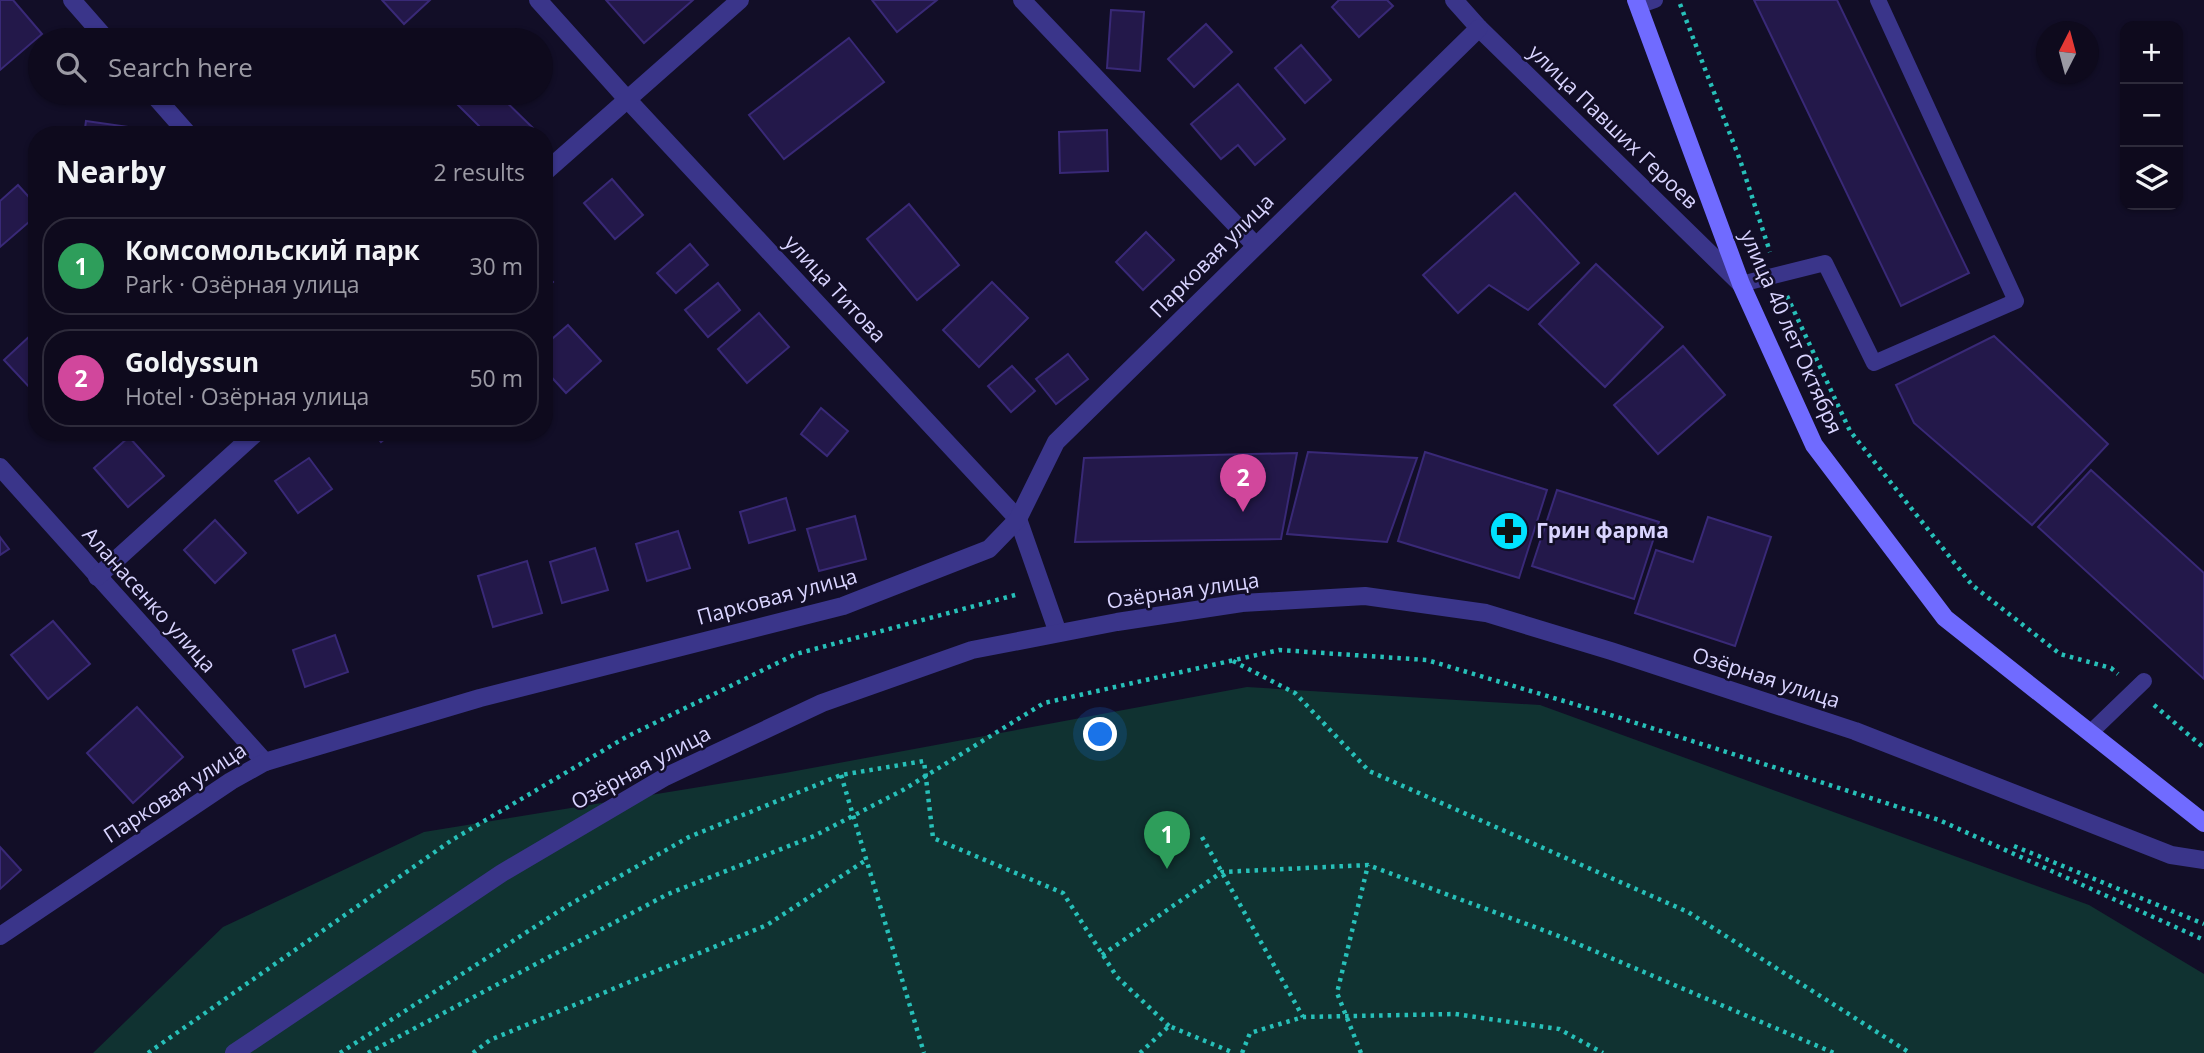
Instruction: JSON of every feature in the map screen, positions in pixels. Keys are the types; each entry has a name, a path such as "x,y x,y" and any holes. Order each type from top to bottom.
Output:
{"main road":[{"name":"улица 40 лет Октября","path":"1637,3 1741,284 1814,445 1945,618 2204,823"}],"street":[{"path":"72,0 96,28"},
{"name":"улица Титова","path":"538,0 1018,519 1058,633"},
{"path":"553,165 740,0"},
{"path":"1022,0 1255,245"},
{"name":"улица Павших Героев","path":"1454,0 1479,28 1741,284"},
{"name":"Парковая улица","path":"0,936 231,781 265,762 480,698 843,606 989,549 1018,519 1056,442 1479,28"},
{"path":"163,105 181,126"},
{"path":"97,577 247,441"},
{"name":"Аланасенко улица","path":"0,467 265,762"},
{"name":"Озёрная улица","path":"234,1053 502,873 665,777 822,703 972,650 1116,622 1242,603 1365,596 1486,613 1855,731 2171,855 2204,860"}],"lane":[{"path":"1637,3 1656,0"},
{"path":"1741,284 1825,263 1874,363 2016,301 1878,0"},
{"path":"2090,733 2140,685"}],"path":[{"path":"1678,0 1740,160 1777,274 1850,431 1972,584 2060,654 2111,668 2140,685 2204,748"},
{"path":"148,1053 452,840 626,737 796,654 1042,588"},
{"path":"368,1053 668,894 814,836 859,813 903,790 1044,703 1279,650 1427,660 1614,716 1939,820 2204,940"},
{"path":"1232,661 1295,693 1369,771 1688,912 1910,1053"},
{"path":"340,1053 567,906 689,837 841,775 924,761 933,838 1063,893 1117,977 1170,1027 1234,1053"},
{"path":"841,775 924,1053"},
{"path":"1202,837 1303,1017"},
{"path":"2014,846 2204,924"},
{"path":"473,1053 490,1040 767,925 866,860"},
{"path":"1102,955 1222,872 1368,865 1564,938 1834,1053"},
{"path":"1362,1053 1337,993 1368,865"},
{"path":"1242,1053 1250,1033 1303,1017 1346,1014 1455,1014 1559,1029 1603,1053"},
{"path":"1140,1053 1170,1027"}],"green space":[{"path":"1247,687 1540,705 2089,905 2204,974 2204,1053 93,1053 223,927 424,832 785,773"}],"building":[{"path":"0,0 13,0 37,28 28,28 28,46 0,70"},
{"path":"382,0 430,0 404,24"},
{"path":"606,0 693,0 644,43"},
{"path":"872,0 937,0 897,32"},
{"path":"1339,0 1387,0 1393,6 1359,37 1332,7"},
{"path":"1754,0 1837,0 1969,273 1901,306"},
{"path":"1111,10 1144,12 1140,71 1107,68"},
{"path":"1206,24 1232,52 1194,87 1168,59"},
{"path":"849,38 884,82 784,159 749,115"},
{"path":"1301,45 1331,80 1305,103 1275,68"},
{"path":"1238,84 1285,139 1255,165 1238,145 1221,159 1191,124"},
{"path":"458,105 509,105 531,126 479,126"},
{"path":"86,121 122,126 85,126"},
{"path":"1107,130 1108,171 1060,173 1059,132"},
{"path":"612,179 643,215 615,239 584,203"},
{"path":"18,185 28,196 28,223 0,247 0,201"},
{"path":"1515,193 1579,263 1528,310 1489,285 1458,313 1423,275"},
{"path":"909,204 959,265 917,300 867,239"},
{"path":"1146,232 1174,260 1143,290 1116,262"},
{"path":"690,244 708,265 676,293 657,273"},
{"path":"1596,264 1663,327 1605,387 1539,324"},
{"path":"992,282 1028,318 979,367 943,330"},
{"path":"718,283 740,310 708,337 685,310"},
{"path":"759,313 789,347 747,383 718,349"},
{"path":"568,325 601,361 566,393 553,379 553,338"},
{"path":"1994,336 2108,444 2032,525 1914,423 1896,385"},
{"path":"28,338 28,386 4,360"},
{"path":"1683,346 1725,395 1658,454 1614,405"},
{"path":"1068,354 1088,379 1056,404 1036,379"},
{"path":"1012,366 1035,391 1011,412 988,386"},
{"path":"821,408 848,431 827,456 801,434"},
{"path":"124,441 133,441 164,476 128,507 94,468"},
{"path":"1308,452 1417,458 1387,542 1287,534"},
{"path":"1425,452 1547,490 1519,578 1398,541"},
{"path":"1297,453 1281,539 1075,542 1084,458"},
{"path":"309,458 332,489 298,513 275,481"},
{"path":"2091,470 2204,573 2204,679 2038,527"},
{"path":"1557,490 1659,522 1634,599 1532,566"},
{"path":"786,498 795,530 749,543 740,512"},
{"path":"855,516 866,559 819,571 807,529"},
{"path":"1708,517 1771,537 1735,646 1635,613 1656,550 1693,562"},
{"path":"215,520 246,553 215,583 184,550"},
{"path":"678,531 690,568 647,581 636,544"},
{"path":"0,537 9,549 0,555"},
{"path":"595,548 608,590 562,603 550,562"},
{"path":"527,561 542,613 493,627 478,576"},
{"path":"53,621 90,664 48,699 11,655"},
{"path":"335,635 348,672 305,687 293,650"},
{"path":"137,707 183,757 133,803 87,753"},
{"path":"0,847 21,870 0,889"}],"place":[{"name":"Goldyssun","path":"1243,512"},
{"name":"Грин фарма","path":"1509,531"},
{"name":"Комсомольский парк","path":"1167,869"}]}
